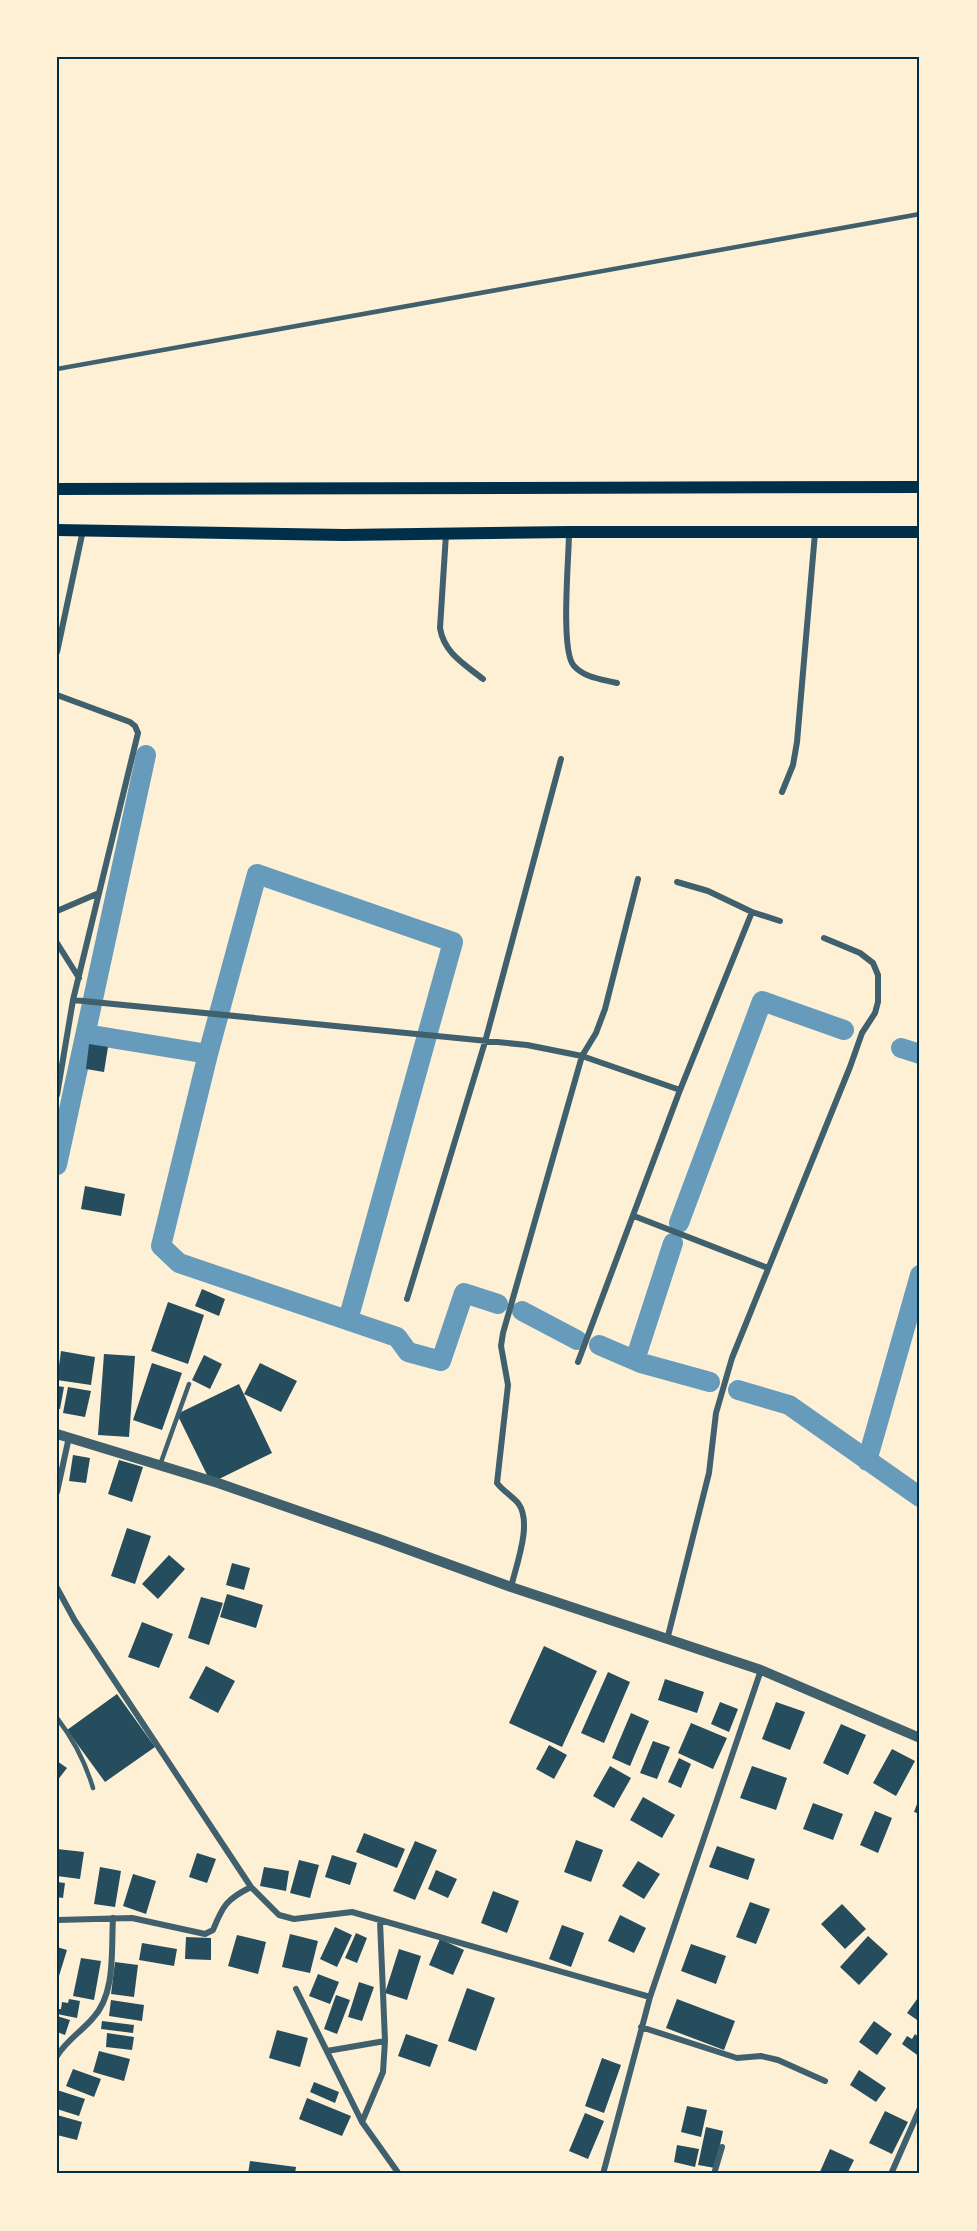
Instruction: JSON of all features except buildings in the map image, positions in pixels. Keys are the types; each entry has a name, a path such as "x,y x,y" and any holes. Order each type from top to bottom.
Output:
{"main road":[{"path":"57,489 920,487"},
{"path":"57,530 344,535 569,532 920,532"}],"street":[{"path":"57,652 83,529"},
{"path":"569,532 566,638 569,660 585,676 617,682"},
{"path":"446,533 440,628 442,639 450,653 483,679"},
{"path":"782,792 793,765 796,742 815,533"},
{"path":"57,695 130,722 135,726 138,734 73,1000 57,1095"},
{"path":"407,1299 485,1042 561,759"},
{"path":"511,1587 525,1529 524,1517 519,1504 497,1483 508,1385 501,1346 503,1333 582,1056 596,1033 605,1009 638,879"},
{"path":"676,882 708,891 753,912 780,921"},
{"path":"57,911 99,893"},
{"path":"578,1362 680,1090 753,912"},
{"path":"668,1640 709,1473 716,1413 732,1358 850,1067 857,1044 875,1013 878,1002 878,975 873,963 860,953 824,938"},
{"path":"57,943 79,978"},
{"path":"73,1000 83,999 527,1045 582,1056 680,1090"},
{"path":"634,1216 768,1268"},
{"path":"57,1434 160,1465 368,1535 511,1587 761,1670 920,1738"},
{"path":"57,1492 69,1437"},
{"path":"57,1588 75,1621 251,1887 279,1915 294,1919 352,1912 650,1997"},
{"path":"603,2174 650,1997 761,1670"},
{"path":"57,1920 132,1918 205,1934 213,1930 222,1907 233,1896 251,1887"},
{"path":"57,2055 104,2005 108,1990 113,1918"},
{"path":"362,2122 383,2072 385,2041 380,1921"},
{"path":"296,1989 362,2122 399,2174"},
{"path":"641,2027 737,2058 761,2056 778,2060 825,2081"},
{"path":"327,2051 385,2041"},
{"path":"891,2174 920,2108"},
{"path":"714,2174 722,2147"}],"lane":[{"path":"57,369 920,214"},
{"path":"160,1465 189,1384"},
{"path":"57,1719 85,1763 93,1788"}],"waterway":[{"path":"57,1165 146,755"},
{"path":"208,1054 257,874 453,942 348,1320"},
{"path":"679,1223 762,1001 844,1030"},
{"path":"86,1034 208,1054 161,1246 179,1263 397,1337 408,1352 441,1361 464,1293 498,1304"},
{"path":"901,1048 920,1054"},
{"path":"635,1360 673,1243"},
{"path":"867,1461 920,1275"},
{"path":"522,1311 577,1340"},
{"path":"599,1345 641,1363 710,1382"},
{"path":"738,1390 789,1405 920,1497"}]}
